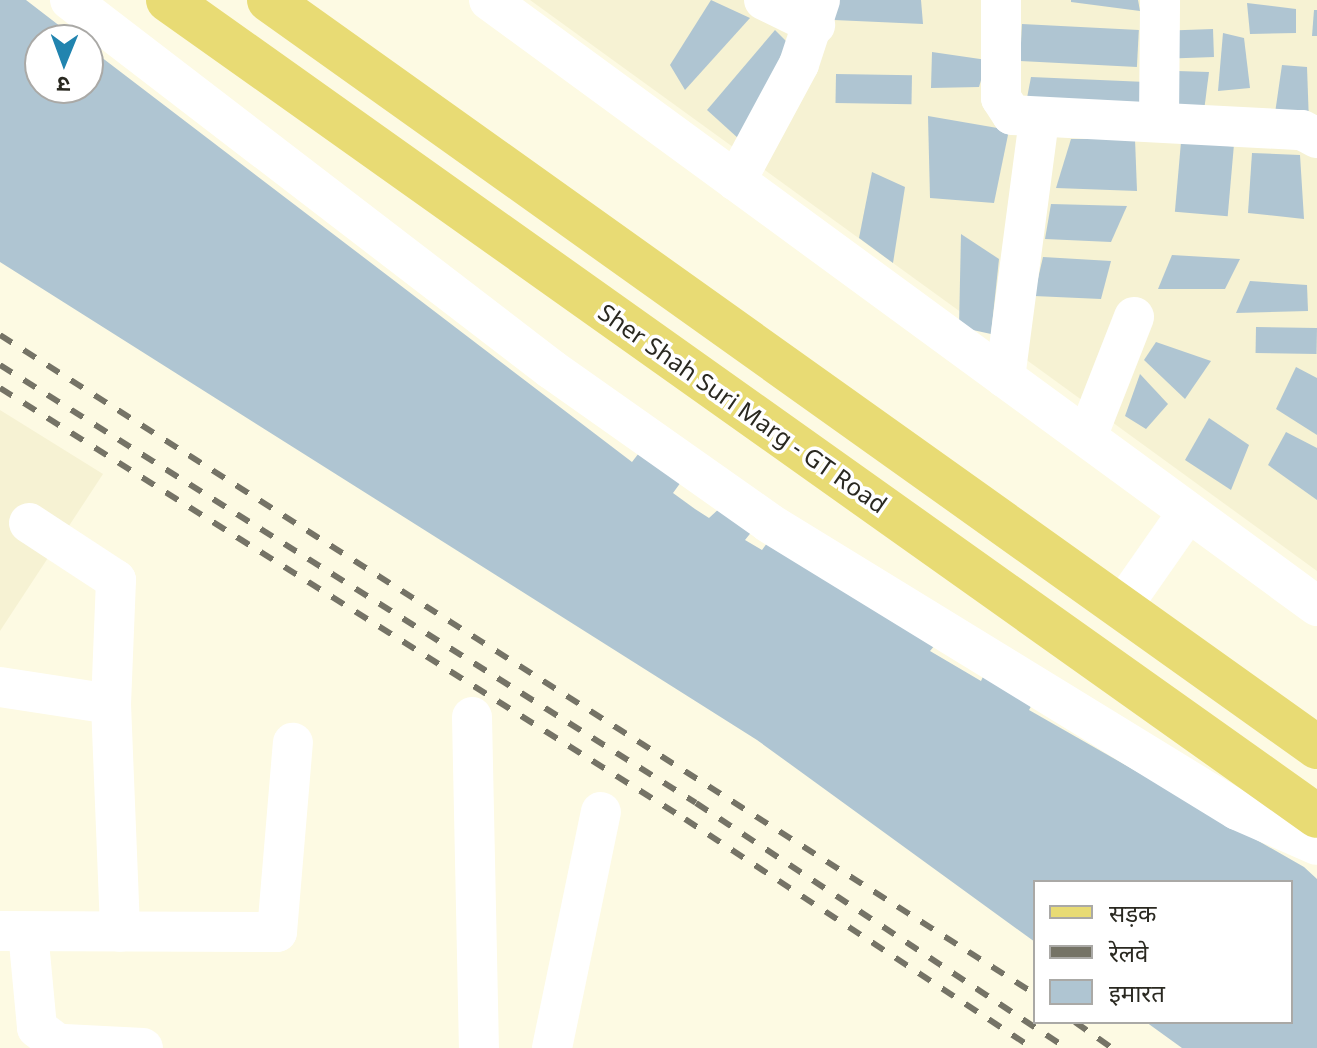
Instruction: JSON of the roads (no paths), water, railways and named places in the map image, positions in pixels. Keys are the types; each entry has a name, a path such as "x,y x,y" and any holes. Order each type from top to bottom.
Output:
{"main road":[{"name":"Sher Shah Suri Marg - GT Road","path":"168,0 1317,816"},
{"path":"275,2 1317,747"}],"street":[{"path":"70,0 551,369 769,523 1237,810 1317,845"},
{"path":"489,0 1317,606"},
{"path":"736,181 817,12 764,0"},
{"path":"1001,0 1004,109 1039,120 1159,121 1302,130 1317,138"},
{"path":"1159,121 1160,0"},
{"path":"1005,378 1039,120"},
{"path":"1087,437 1134,317"},
{"path":"1121,608 1188,512"},
{"path":"29,523 116,580 111,704 120,932"},
{"path":"0,687 111,704"},
{"path":"472,717 479,1048"},
{"path":"143,1048 64,1046 37,1028 14,931 277,932 293,743"},
{"path":"552,1048 601,812"}],"railway":[{"path":"0,335 1033,993"},
{"path":"0,365 696,803 1066,1048"},
{"path":"0,388 685,819 1032,1048"},
{"path":"1078,1024 1112,1048"}]}
